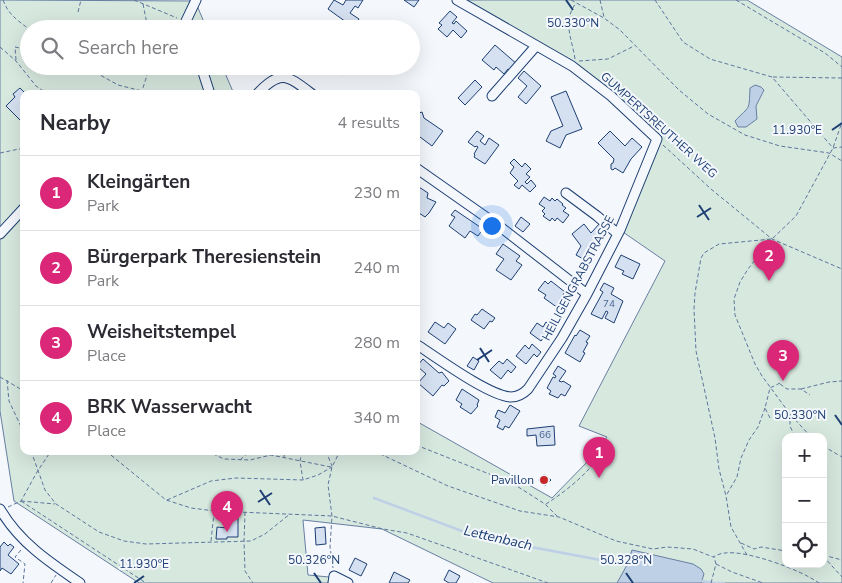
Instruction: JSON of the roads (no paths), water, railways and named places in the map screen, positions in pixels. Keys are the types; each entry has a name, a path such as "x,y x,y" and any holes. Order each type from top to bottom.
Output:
{"street":[{"path":"189,20 196,0"},
{"name":"GUMPERTSREUTHER WEG","path":"457,0 572,66 611,96 657,139"},
{"path":"492,96 536,46"},
{"path":"204,75 209,90"},
{"path":"261,90 274,78 285,76 306,90"},
{"name":"HEILIGENGRABSTRASSE","path":"420,347 483,387 500,395 512,397 528,389 562,338 618,234 657,139"},
{"path":"420,171 503,229 587,294"},
{"path":"566,193 618,234"},
{"path":"0,234 20,212"},
{"path":"0,510 3,523 43,558 80,583"},
{"path":"334,579 348,583"}],"water":[{"path":"755,85 764,90 756,106 757,119 746,127 738,127 735,121 748,107 750,88"},
{"path":"632,550 693,564 701,569 704,574 701,583 617,583 627,565"}],"waterway":[{"name":"Lettenbach","path":"374,498 478,537 627,565"},
{"path":"702,581 715,583"},
{"path":"717,583 724,583"}],"place":[{"name":"Bürgerpark Theresienstein","path":"769,281"},
{"name":"Weisheitstempel","path":"783,381"},
{"name":"Kleingärten","path":"599,478"},
{"name":"Pavillon","path":"544,480"},
{"name":"BRK Wasserwacht","path":"227,532"}]}
